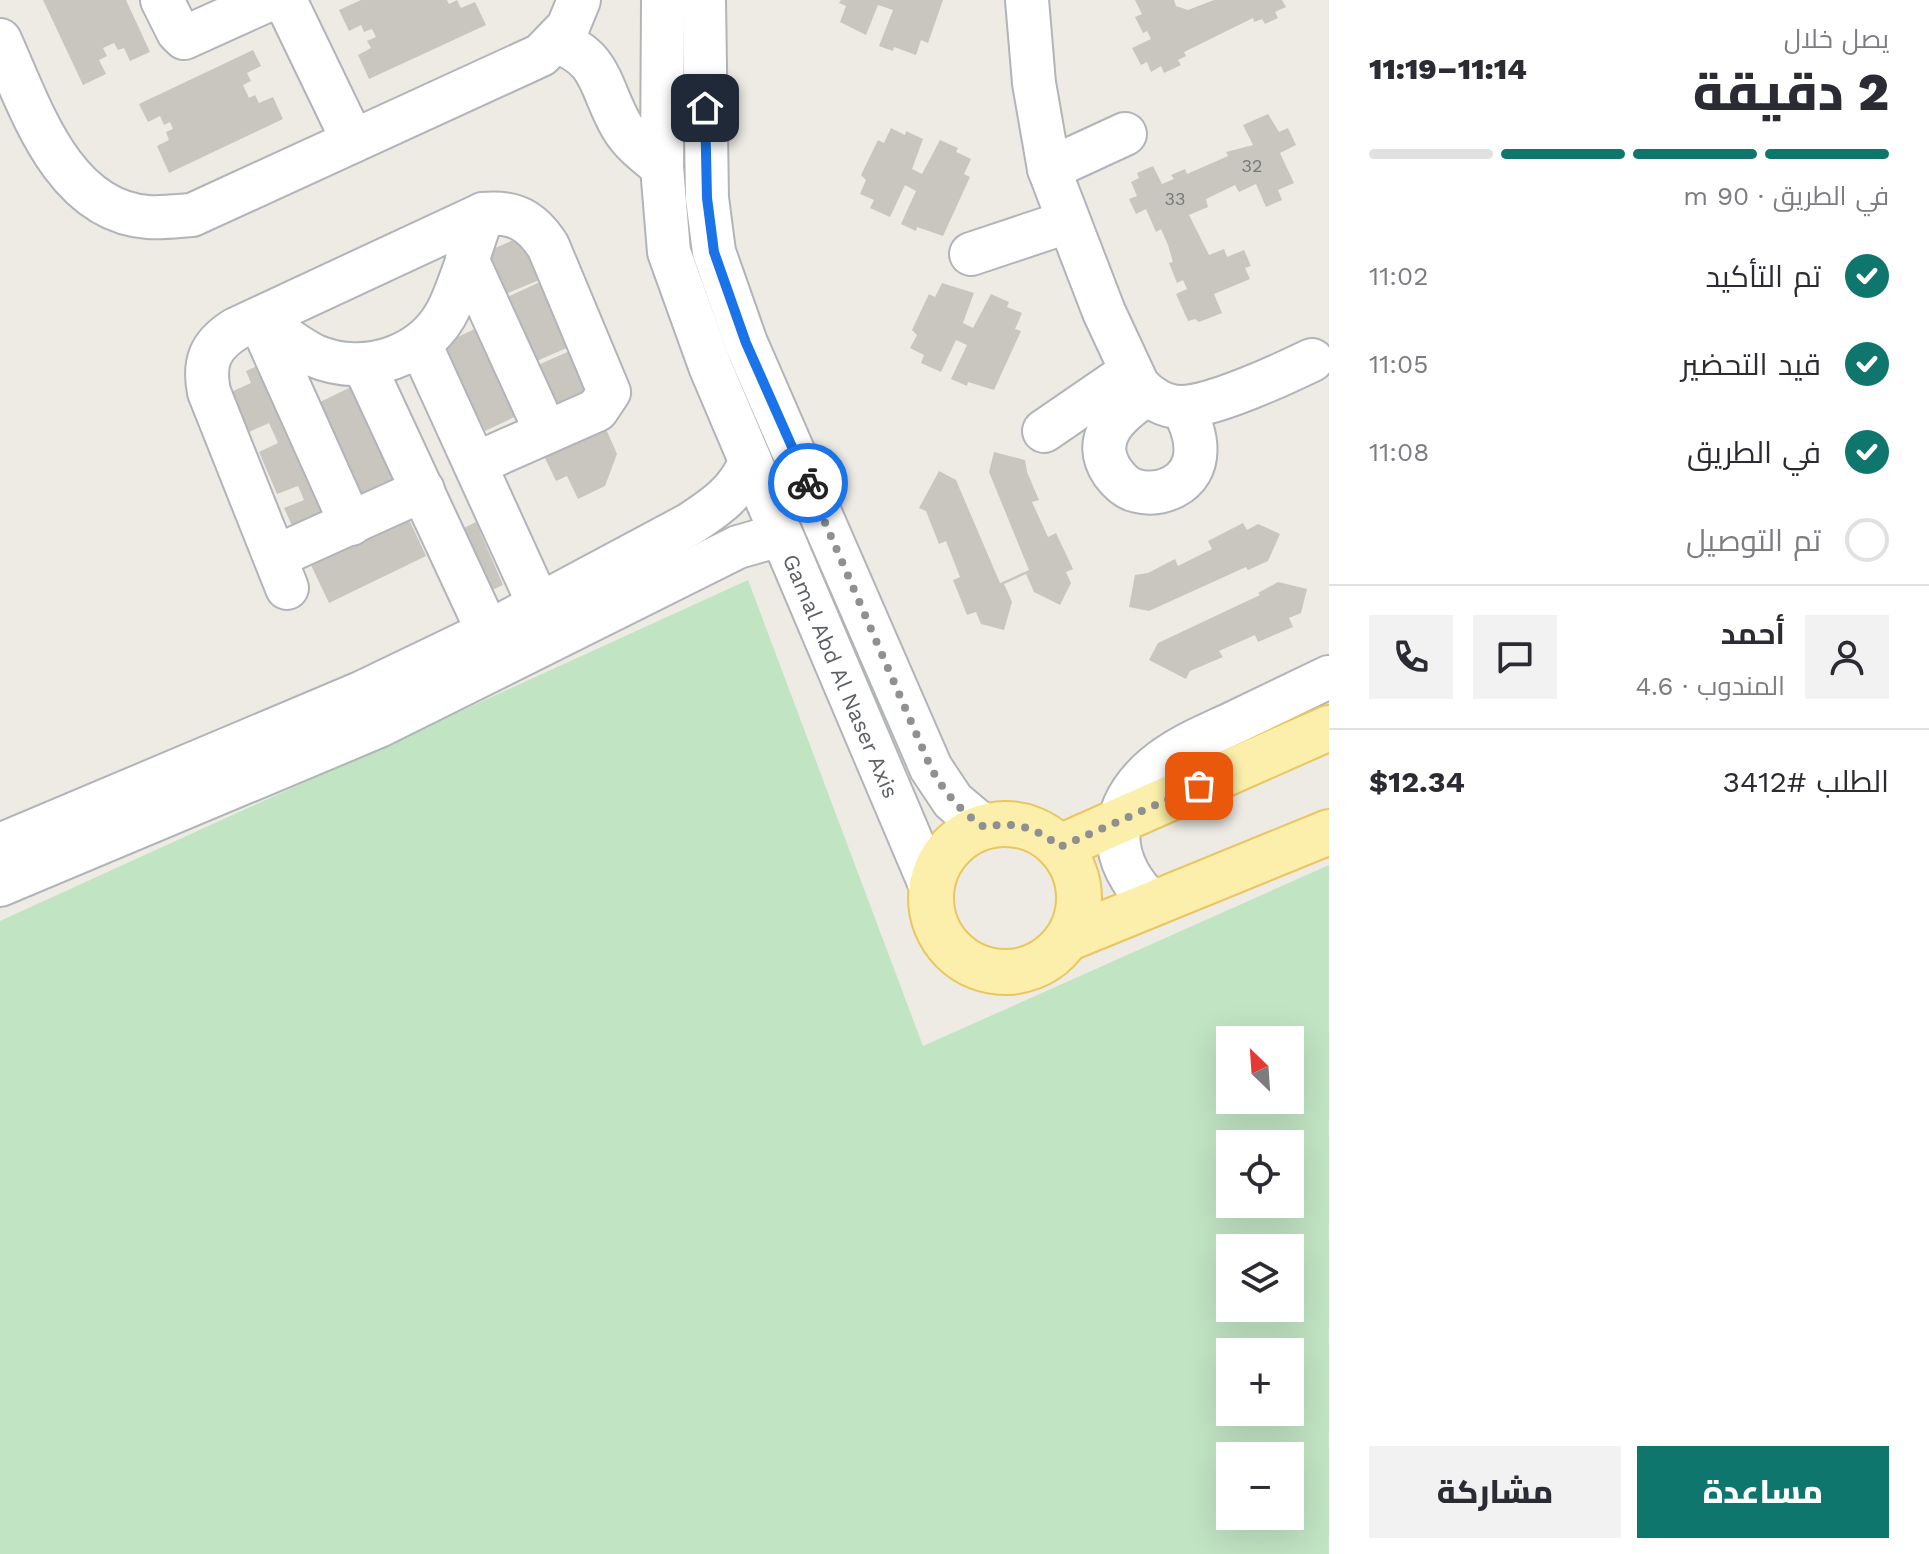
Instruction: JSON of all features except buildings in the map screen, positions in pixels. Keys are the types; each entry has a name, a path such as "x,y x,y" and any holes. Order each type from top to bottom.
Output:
{"main road":[{"path":"1060,847 1329,728"},
{"path":"1000,824 1025,826 1047,836 1060,847 1077,876 1080,892 1079,909 1067,939 1056,952 1027,969 1011,972 978,967 963,959 940,935 934,920 931,887 936,871 949,850 968,834 1000,824"},
{"path":"1067,939 1329,832"}],"street":[{"path":"162,0 184,38 268,0"},
{"path":"285,0 353,141"},
{"name":"Gamal Abd Al Naser Axis","path":"663,0 662,167 669,252 710,366 931,887"},
{"name":"Gamal Abd Al Naser Axis","path":"704,0 707,198 714,252 724,282 746,343 931,768 953,801 984,827"},
{"path":"1027,0 1036,96 1049,169 1067,222 1153,391"},
{"path":"0,40 44,136 68,175 103,203 146,217 192,215 541,55 577,13"},
{"path":"577,13 576,48 591,61 624,129 641,150 662,167"},
{"path":"1049,169 1125,134"},
{"path":"423,490 351,524 281,572 209,392 205,373 209,355 220,339 259,319 483,214 502,212 521,218 537,230 548,246 607,385 607,399 597,410 475,464"},
{"path":"259,319 312,355 346,365 384,362 420,344 449,309 483,214"},
{"path":"971,254 1067,222"},
{"path":"467,259 546,432"},
{"path":"259,319 351,524"},
{"path":"420,344 539,605"},
{"path":"1044,431 1153,391 1269,381 1312,360"},
{"path":"364,365 488,632"},
{"path":"0,845 363,692 488,632 711,510 742,483 750,462"},
{"path":"0,885 379,726 738,547 766,539 783,540"},
{"path":"1153,904 1136,888 1124,868 1118,845 1118,822 1134,791 1153,768 1183,746 1329,677"}],"green space":[{"path":"748,580 923,1046 1329,865 1329,1554 0,1554 0,921"}],"way so far":[{"path":"808,483 931,768 953,801 967,815 984,827 1016,824 1033,829 1060,847 1199,786"}],"route":[{"path":"705,108 707,198 714,252 746,343 808,483"}]}
